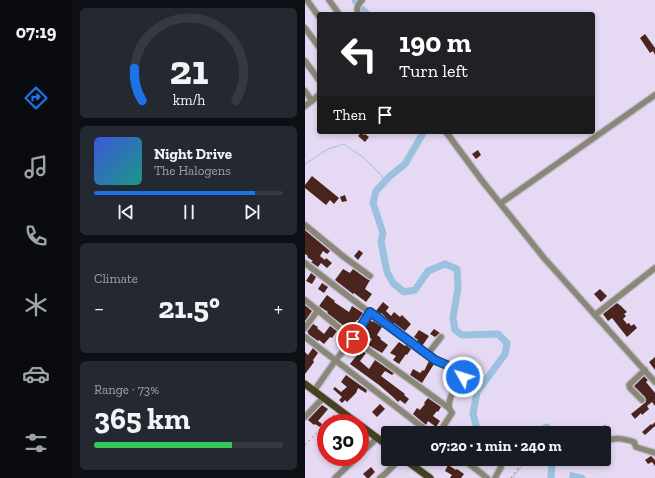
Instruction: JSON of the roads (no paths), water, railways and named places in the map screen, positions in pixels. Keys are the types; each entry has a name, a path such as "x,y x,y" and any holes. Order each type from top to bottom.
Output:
{"main road":[{"path":"305,384 345,414"},
{"path":"369,432 381,441"},
{"path":"415,467 430,478"}],"street":[{"path":"307,0 317,14"},
{"path":"329,0 338,12"},
{"path":"358,12 358,6 362,0"},
{"path":"305,28 317,44"},
{"path":"305,61 317,77"},
{"path":"305,91 312,101"},
{"path":"501,203 655,95"},
{"path":"305,106 317,97"},
{"path":"447,134 483,182 544,258 655,382"},
{"path":"305,225 370,276"},
{"path":"305,263 427,354 463,375 451,396 449,408"},
{"path":"595,316 655,268"},
{"path":"305,300 353,339 449,408 452,413 444,426"},
{"path":"305,328 318,310"},
{"path":"314,391 335,361 353,339 370,312"},
{"path":"427,354 441,336"},
{"path":"305,337 421,426"},
{"path":"642,400 630,388 629,385 645,370"},
{"path":"305,417 323,398"},
{"path":"369,446 377,438"},
{"path":"611,438 624,439 634,442 636,447 655,453"},
{"path":"335,478 348,466"},
{"path":"380,478 393,466"},
{"path":"472,466 487,478"},
{"path":"495,478 501,466"}],"water":[{"path":"570,472 584,475 586,478 569,478"}],"waterway":[{"path":"362,9 365,12"},
{"path":"422,134 405,164 390,176 376,191 373,203 383,233 381,242 387,272 393,283 404,292 415,290 428,271 445,264 457,269 458,288 453,318 455,330 462,335 498,334 507,343 505,354 477,392 473,414 476,426"},
{"path":"305,164 328,149 344,144 364,158 382,176 383,184"},
{"path":"513,478 522,466"},
{"path":"551,478 552,466"}]}
